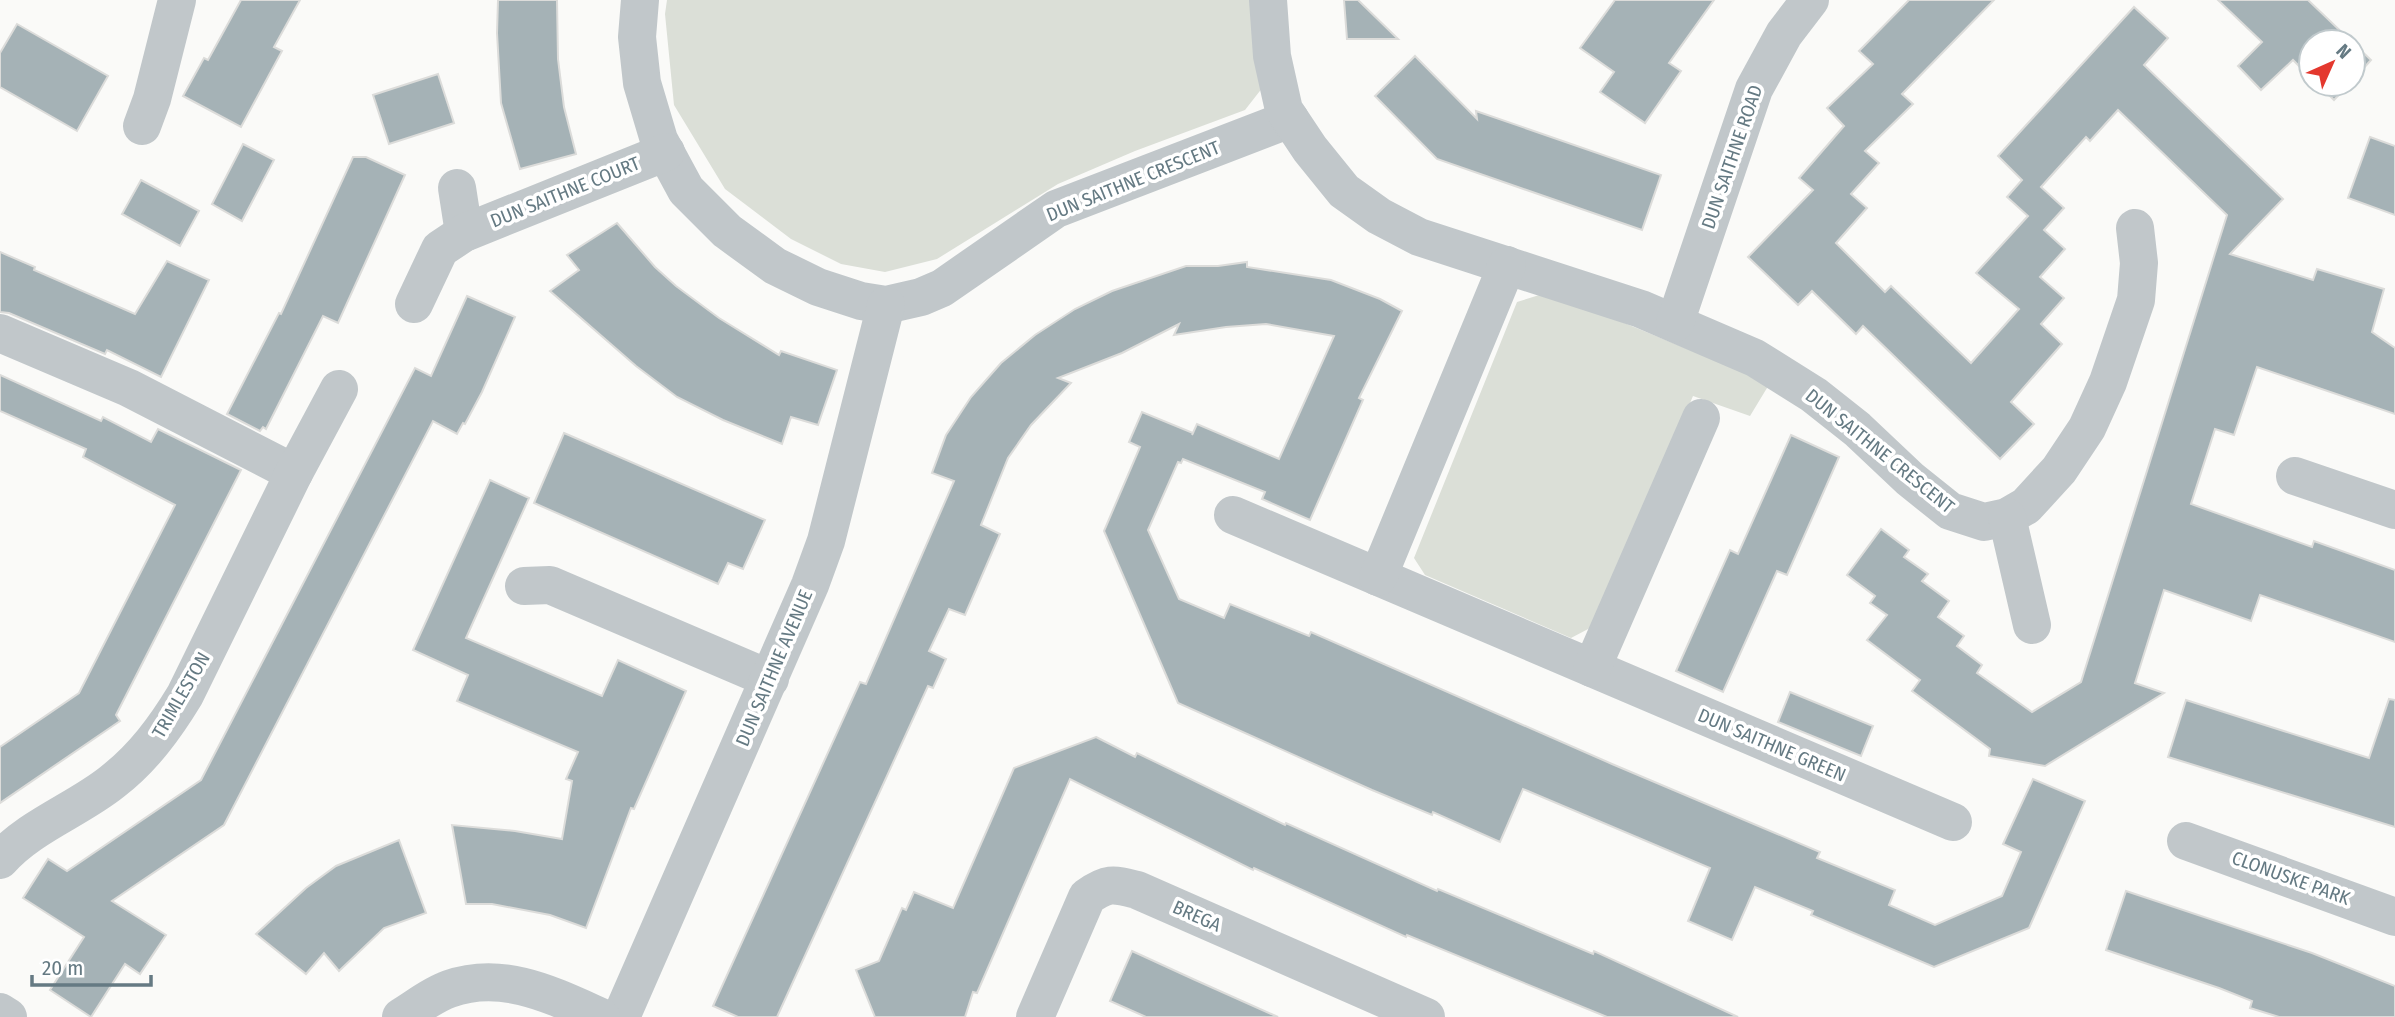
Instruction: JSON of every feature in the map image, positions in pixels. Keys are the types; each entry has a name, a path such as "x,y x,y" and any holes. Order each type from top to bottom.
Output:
{"street":[{"path":"142,126 152,99 177,0"},
{"name":"DUN SAITHNE CRESCENT","path":"640,0 637,37 642,83 659,140 686,190 727,231 775,266 818,287 861,302 886,305 921,298 942,288 1056,209 1290,119"},
{"name":"DUN SAITHNE CRESCENT","path":"1268,0 1272,56 1284,110 1310,149 1344,191 1379,216 1419,237 1641,309 1755,358 1814,395 1950,511 1984,522 2007,517"},
{"name":"DUN SAITHNE ROAD","path":"1675,323 1754,89 1784,34 1810,0"},
{"name":"DUN SAITHNE COURT","path":"414,304 440,249 464,233 666,152"},
{"name":"DUN SAITHNE COURT","path":"457,188 464,233"},
{"path":"2032,625 2007,517 2026,506 2059,470 2087,428 2108,382 2136,300 2139,262 2135,228"},
{"path":"1378,577 1507,265"},
{"name":"DUN SAITHNE AVENUE","path":"621,1017 810,585 826,541 886,305"},
{"path":"0,333 129,388 294,473"},
{"name":"TRIMLESTON","path":"0,860 8,850 112,782 155,740 185,695 294,473 339,389"},
{"path":"1592,668 1701,418"},
{"path":"2295,476 2395,510"},
{"name":"DUN SAITHNE GREEN","path":"1233,515 1953,822"},
{"path":"524,586 550,585 770,679"},
{"name":"CLONUSKE PARK","path":"2186,841 2395,917"},
{"name":"BREGA","path":"1035,1017 1087,897 1103,886 1119,885 1138,890 1426,1017"},
{"path":"401,1017 447,989 481,982 512,983 554,996 601,1017"},
{"path":"0,1012 8,1017"}],"shaded area":[{"path":"667,0 1252,0 1263,87 1245,110 1135,151 1058,184 937,259 885,272 841,264 791,239 725,189 674,105 665,14"},
{"path":"1549,292 1770,383 1750,416 1693,396 1604,603 1590,628 1571,638 1425,575 1414,558 1517,302"}],"building":[{"path":"241,0 300,0 274,47 282,51 241,127 183,96 204,58 208,60"},
{"path":"498,0 557,0 558,59 564,107 576,154 520,169 501,103"},
{"path":"1344,0 1358,0 1398,39 1347,39"},
{"path":"1615,0 1714,0 1669,63 1681,71 1645,123 1600,92 1614,72 1580,48"},
{"path":"1909,0 1994,0 1902,94 1913,104 1865,151 1879,163 1851,194 1867,208 1836,243 1885,292 1891,286 1971,363 2019,309 1976,273 2028,216 2007,197 2022,180 1998,156 2134,7 2168,38 2144,65 2283,199 2230,254 2313,280 2317,269 2384,289 2372,332 2395,348 2395,414 2257,367 2234,435 2215,429 2191,504 2312,547 2314,541 2395,570 2395,642 2260,595 2251,621 2164,590 2135,683 2164,693 2045,766 1989,756 1990,749 1912,691 1920,680 1867,640 1887,615 1870,603 1875,596 1847,575 1881,529 1909,550 1904,557 1928,574 1922,581 1949,601 1938,617 1964,636 1957,646 1982,665 1977,673 2032,712 2081,682 2227,215 2118,110 2090,141 2086,137 2041,187 2064,208 2044,230 2065,249 2040,277 2064,298 2041,324 2062,344 2011,402 2034,424 2000,459 1863,326 1856,334 1812,291 1798,305 1748,257 1813,190 1799,178 1844,126 1827,108 1873,64 1859,51"},
{"path":"2218,0 2308,0 2337,28 2297,28 2297,64 2293,60 2261,90 2238,66 2262,42"},
{"path":"17,24 108,76 77,131 0,87 0,53"},
{"path":"1415,56 1477,119 1476,111 1661,175 1642,230 1437,159 1375,96"},
{"path":"438,74 454,123 389,144 373,95"},
{"path":"2370,137 2395,146 2395,215 2348,198"},
{"path":"243,144 274,160 242,221 212,204"},
{"path":"353,157 366,157 405,175 338,323 323,316 266,429 263,427 260,431 227,414 279,313 281,314"},
{"path":"141,180 199,211 180,246 122,214"},
{"path":"617,223 655,267 719,318 779,355 781,351 837,370 818,425 791,417 782,444 723,420 677,397 636,366 550,291 579,270 567,255"},
{"path":"0,252 35,267 34,270 135,314 167,261 209,280 161,377 107,350 105,354 9,313 0,312"},
{"path":"1247,262 1247,267 1331,280 1380,299 1402,311 1359,398 1363,400 1310,520 1262,499 1265,492 1183,459 1181,463 1178,462 1148,530 1179,599 1224,618 1230,604 1309,636 1311,632 1820,852 1817,858 1895,890 1889,905 1935,925 2002,896 2021,852 2003,844 2033,779 2085,801 2029,928 1934,967 1811,915 1813,911 1755,887 1732,940 1688,921 1710,868 1523,789 1500,842 1433,812 1432,815 1372,790 1178,703 1104,531 1140,447 1129,442 1142,412 1193,433 1197,424 1279,459 1334,336 1266,324 1174,335 1179,324 1122,353 1058,378 1071,383 1031,425 1008,458 981,525 1000,534 965,615 949,609 929,651 946,659 933,688 928,686 777,1017 738,1017 713,1006 860,682 866,684 954,481 932,473 946,435 971,397 1001,363 1035,335 1075,309 1112,291 1186,266"},
{"path":"467,296 515,317 482,392 457,434 433,421 224,825 112,901 166,935 140,974 125,964 91,1017 50,990 84,937 23,898 48,859 67,871 201,780 415,368 431,376"},
{"path":"0,375 101,421 103,417 151,442 158,429 241,470 116,715 120,721 0,803 0,747 79,693 175,505 83,457 86,449 0,411"},
{"path":"564,433 765,520 743,569 728,563 718,584 534,503"},
{"path":"1791,435 1839,457 1787,575 1777,571 1723,692 1676,671 1730,550 1738,554"},
{"path":"490,480 529,498 466,638 602,696 618,660 686,691 634,809 631,808 586,928 550,915 492,904 466,904 452,825 562,839 572,781 566,779 578,752 457,701 468,675 413,650"},
{"path":"1790,692 1873,726 1861,756 1778,722"},
{"path":"2389,699 2395,700 2395,827 2168,757 2186,700 2369,758"},
{"path":"1096,737 1135,757 1137,753 1285,825 1286,823 1437,891 1438,889 1593,954 1594,951 1738,1017 1607,1017 1407,935 1406,937 1254,868 1253,870 1070,779 977,993 973,992 965,1017 875,1017 856,970 879,961 902,908 906,910 914,892 953,908 1014,768"},
{"path":"399,840 426,913 384,928 339,971 324,953 306,974 256,934 306,888 336,866"},
{"path":"2126,891 2312,953 2395,986 2395,1017 2279,1017 2250,1008 2252,1001 2219,988 2106,950"},
{"path":"1132,951 1278,1017 1146,1017 1110,1001"}]}
